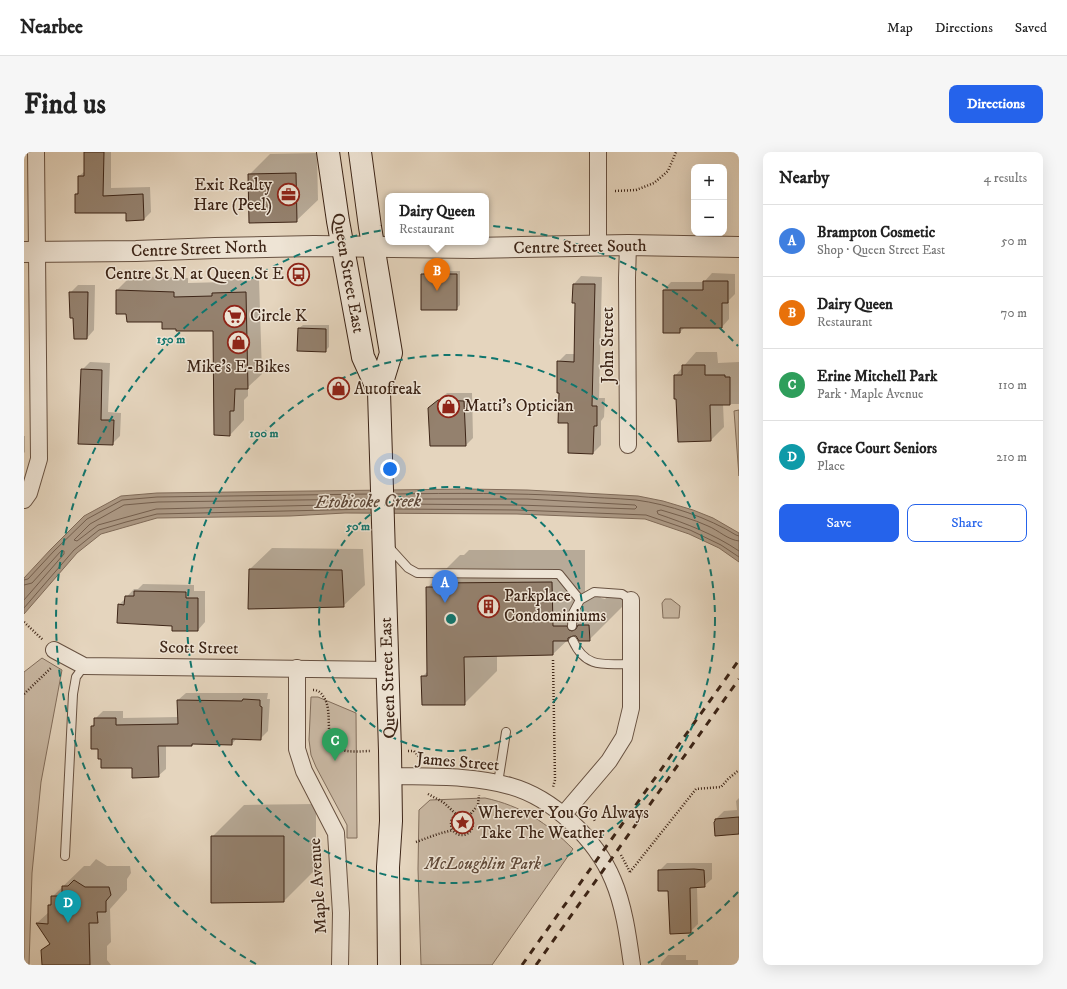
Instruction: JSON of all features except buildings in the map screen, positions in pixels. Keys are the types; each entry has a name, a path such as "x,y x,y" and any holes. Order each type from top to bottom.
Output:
{"main road":[{"name":"Queen Street East","path":"328,152 343,247 363,357 379,392"},
{"name":"Queen Street East","path":"360,152 391,353 379,392 388,670 391,821 388,867 389,965"}],"street":[{"path":"24,500 29,493 39,459 31,252 36,152"},
{"path":"598,152 598,246"},
{"name":"Centre Street South","path":"374,247 472,248 628,245 739,247"},
{"name":"John Street","path":"628,245 628,445"},
{"name":"Centre Street North","path":"31,252 136,251 238,247 374,247"},
{"path":"631,600 631,708 624,738 609,761 563,815 588,840 612,878 628,934 632,965"},
{"name":"Scott Street","path":"54,650 84,666 388,670"},
{"name":"Maple Avenue","path":"297,668 297,749 304,771 336,833 342,913 340,965"},
{"name":"James Street","path":"390,776 481,780 498,783 510,786 534,796 563,815"}],"lane":[{"path":"384,541 408,568 417,574 559,574 580,600"},
{"path":"572,626 573,613 580,600 594,592 622,594 631,600"},
{"path":"572,641 578,652 585,658 599,665 631,664"},
{"path":"65,856 73,694 76,677 84,666"},
{"path":"498,783 506,732"}],"path":[{"path":"599,192 636,190 654,183 668,171 676,152"},
{"path":"24,622 54,650 49,654 57,662 24,694"},
{"path":"553,660 555,780 553,787"},
{"path":"316,690 322,694 327,702 330,711 328,729 331,739 335,745 340,749 361,751"},
{"path":"414,751 424,760"},
{"path":"630,872 696,789 721,787 739,770"},
{"path":"469,816 478,805 481,780"},
{"path":"428,794 444,802 456,814"},
{"path":"462,813 469,816 472,822 469,832 462,835 453,830 450,824 456,814 462,813"},
{"path":"416,842 453,830"}],"green space":[{"path":"739,410 739,476 734,411"},
{"path":"665,599 671,599 680,606 679,618 663,618 662,603"},
{"path":"42,658 62,670 41,782 32,873 29,965 24,965 24,672"},
{"path":"311,697 318,697 356,713 357,838 347,838 347,825 311,755 309,740"},
{"name":"McLoughlin Park","path":"485,798 511,806 533,817 553,831 573,849 492,965 421,965 418,869 419,810 430,800"}],"water":[{"name":"Etobicoke Creek","path":"466,489 527,490 638,496 663,501 713,518 739,533 739,562 719,548 689,534 645,519 517,514 345,513 290,516 157,518 101,534 77,553 24,614 24,578 84,516 121,496 157,493"}],"railway":[{"path":"522,965 739,660"},
{"path":"536,965 739,679"}],"place":[{"name":"Exit Realty Hare (Peel)","path":"288,195"},
{"name":"Centre St N at Queen St E","path":"299,274"},
{"name":"Dairy Queen","path":"437,291"},
{"name":"Circle K","path":"235,316"},
{"name":"Mike's E-Bikes","path":"238,343"},
{"name":"Autofreak","path":"339,389"},
{"name":"Matti's Optician","path":"449,406"},
{"name":"Brampton Cosmetic","path":"445,603"},
{"name":"Parkplace Condominiums","path":"489,606"},
{"name":"Erine Mitchell Park","path":"335,761"},
{"name":"Wherever You Go Always Take The Weather","path":"462,823"},
{"name":"Grace Court Seniors","path":"68,923"}]}
